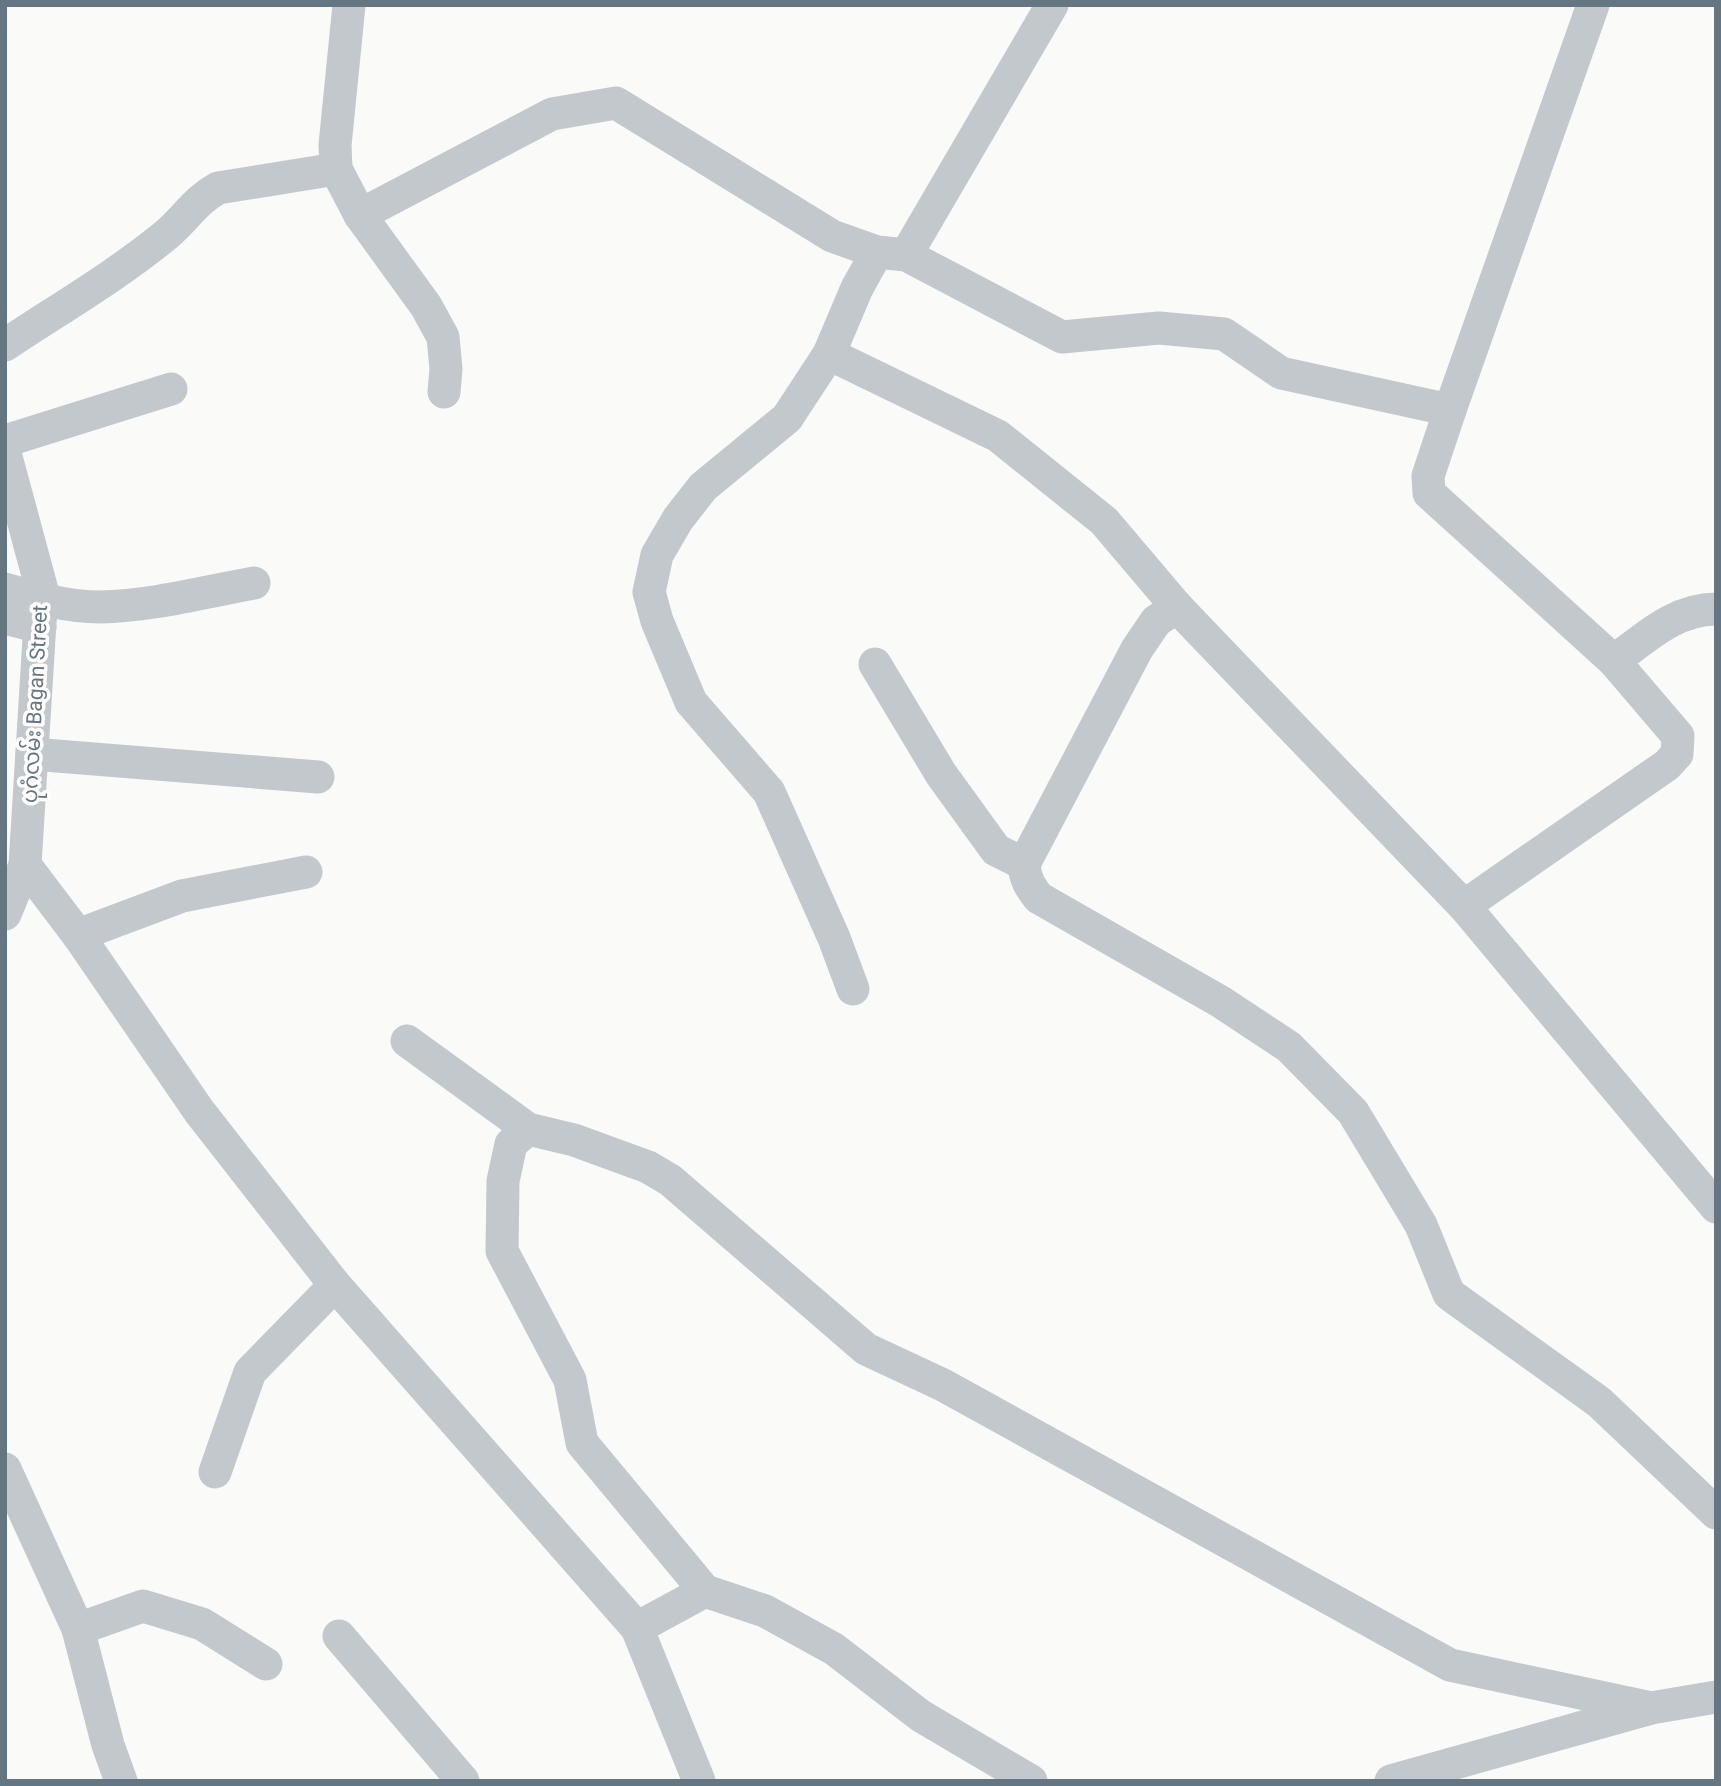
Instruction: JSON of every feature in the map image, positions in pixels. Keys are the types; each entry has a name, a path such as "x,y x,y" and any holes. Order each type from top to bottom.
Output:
{"street":[{"path":"349,5 335,145 336,169 360,215 426,306 443,337 446,369 444,392"},
{"path":"853,989 834,938 769,792 691,702 657,621 649,592 657,555 678,519 703,487 787,418 829,354 857,288 891,253 1052,5"},
{"path":"1464,906 1667,765 1678,754 1678,736 1614,661 1430,493 1428,476 1593,5"},
{"path":"360,215 552,114 617,103 832,236 891,253 1062,337 1158,328 1224,334 1281,373 1450,410"},
{"path":"5,345 130,262 168,233 202,197 218,188 336,169"},
{"path":"829,354 998,436 1104,521 1177,607 1464,906 1716,1207"},
{"path":"5,441 171,389"},
{"name":"ပုဂံလမ်း Bagan Street","path":"5,453 42,590 25,865 5,914"},
{"path":"5,618 145,603 254,583"},
{"path":"5,589 41,613"},
{"path":"1177,607 1156,621 1136,649 1024,864 1025,877 1039,898 1222,1002 1289,1047 1353,1112 1421,1225 1449,1294 1599,1402 1716,1513"},
{"path":"1614,661 1669,620 1702,609 1716,609"},
{"path":"875,664 941,774 996,850 1024,864"},
{"path":"32,754 318,777"},
{"path":"25,865 78,935 199,1111 335,1285 637,1628 699,1781"},
{"path":"78,935 182,896 306,872"},
{"path":"407,1041 528,1129 574,1140 648,1167 670,1180 866,1349 943,1385 1450,1665 1651,1708"},
{"path":"528,1129 511,1144 503,1181 502,1251 570,1380 582,1443 705,1591 765,1611 834,1649 921,1716 1031,1781"},
{"path":"215,1472 250,1372 335,1285"},
{"path":"5,1469 78,1629 108,1745 121,1781"},
{"path":"637,1628 705,1591"},
{"path":"78,1629 143,1606 202,1624 266,1664"},
{"path":"339,1636 463,1781"},
{"path":"1391,1781 1651,1708 1707,1704"}]}
